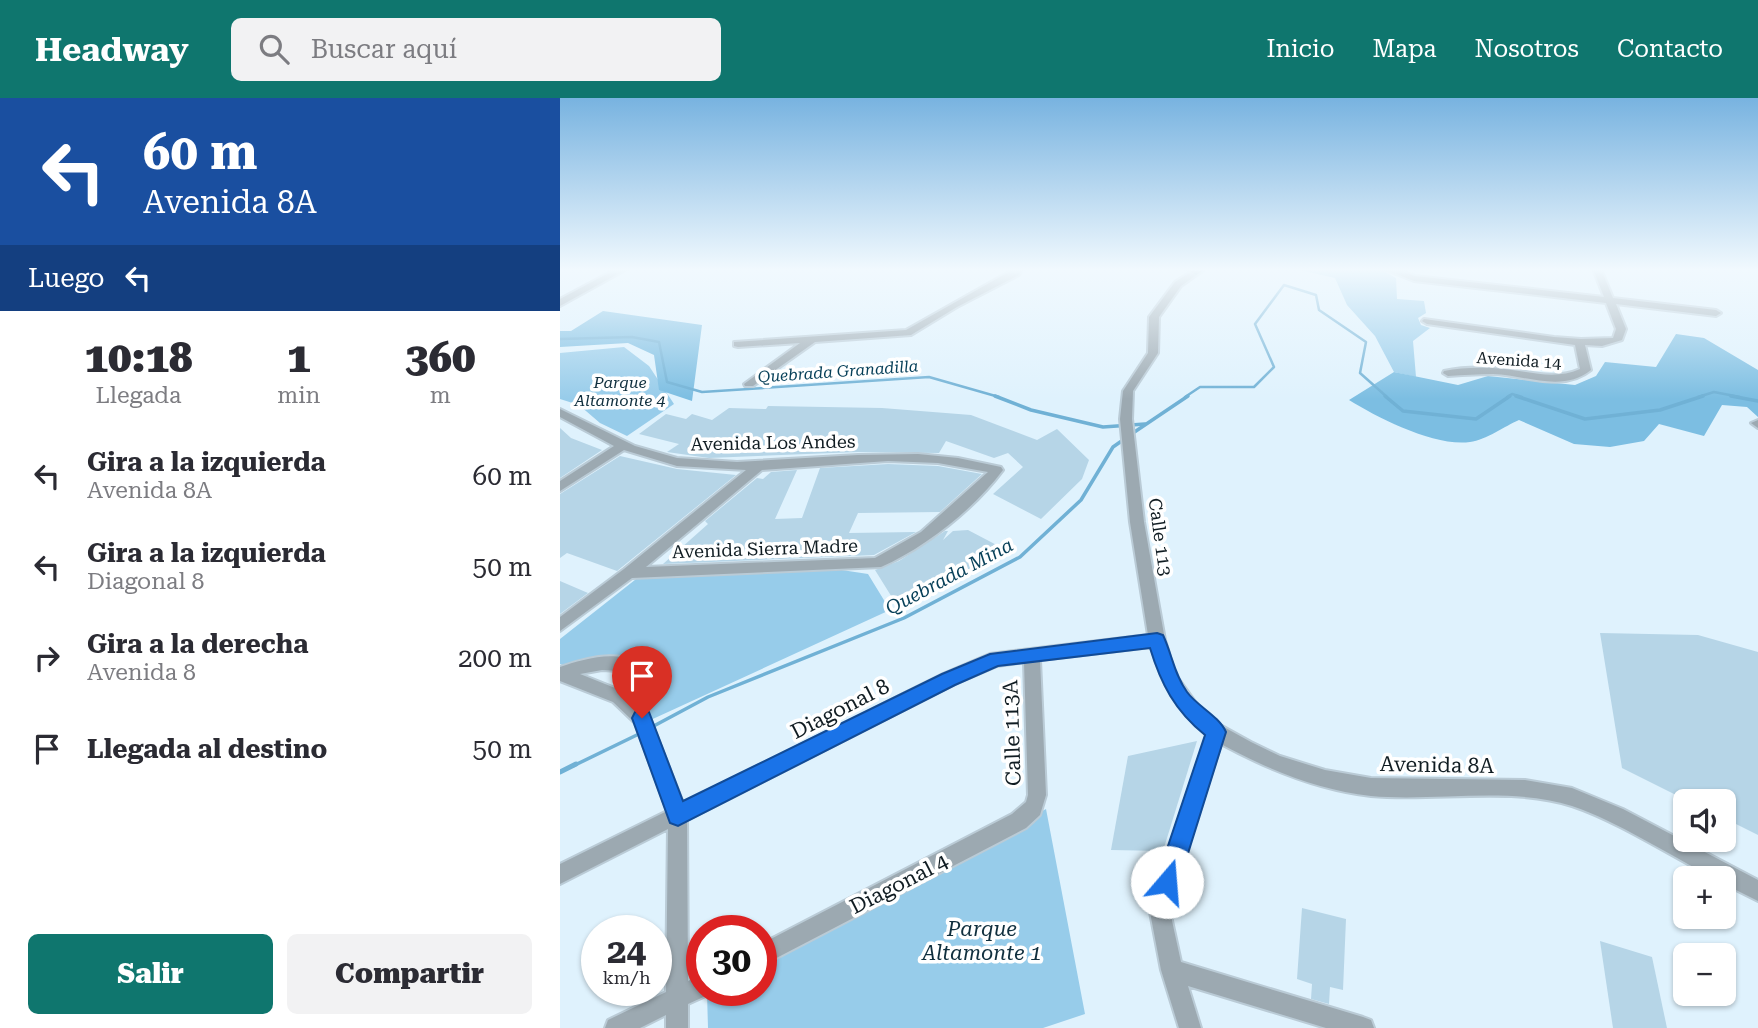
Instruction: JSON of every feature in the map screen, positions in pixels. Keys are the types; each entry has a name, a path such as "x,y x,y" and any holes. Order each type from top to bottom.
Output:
{"street":[{"path":"738,344 908,333 943,312"},
{"name":"Calle 113","path":"1157,312 1154,317 1153,353 1128,391 1126,419 1137,522 1157,640"},
{"path":"1427,321 1579,342 1616,340 1621,329 1615,312"},
{"path":"1710,312 1716,313"},
{"path":"749,384 812,339"},
{"name":"Avenida 14","path":"1448,373 1492,371 1544,379 1570,379 1586,370 1579,342"},
{"name":"Avenida Los Andes","path":"560,412 592,432 622,446 675,461 708,465 915,457 997,470"},
{"path":"560,487 622,446"},
{"path":"560,625 629,573 761,464"},
{"name":"Avenida Sierra Madre","path":"629,573 876,563 908,548 973,494 997,470"},
{"name":"Diagonal 8","path":"560,874 996,659 1157,640"},
{"name":"Avenida 8A","path":"1157,640 1168,677 1180,698 1195,715 1216,732 1277,763 1325,779 1371,787 1525,789 1572,797 1616,816 1758,891"},
{"name":"Calle 113A","path":"1032,656 1037,796 1033,808"},
{"path":"640,716 590,695 566,677 591,664 608,662 634,669 641,677 640,716 657,754 678,815 680,998 677,1028"},
{"path":"1190,1028 1172,970 1159,907 1216,732"},
{"name":"Diagonal 4","path":"777,948 1019,821 1033,808"},
{"path":"1172,970 1363,1028"},
{"path":"616,1028 686,995"}],"green space":[{"path":"1354,312 1426,312 1418,318 1421,325 1430,328 1413,341 1416,377 1394,372 1375,336"},
{"name":"Parque Altamonte 4","path":"624,347 649,366 674,404 627,436 600,423 579,405 560,399 560,353"},
{"path":"822,567 868,574 890,610 644,723 641,677 628,666 574,670 560,664 560,639 645,572"},
{"name":"Parque Altamonte 1","path":"1046,809 1085,1014 1043,1028 708,1028 707,1006 777,1006 777,954"}],"shaded area":[{"path":"601,312 702,325 692,401 659,390 654,355 628,343 560,347 560,331 571,331"},
{"path":"1676,334 1704,338 1758,370 1758,417 1747,407 1722,405 1704,436 1659,424 1644,441 1610,447 1574,444 1519,420 1482,439 1456,442 1407,430 1349,400 1394,372 1458,385 1488,376 1575,385 1596,376 1605,362 1656,367"}],"building":[{"path":"768,406 882,408 971,415 1037,440 1057,429 1089,460 1082,479 1041,519 993,494 1023,467 1008,453 994,458 946,441 939,453 858,452 709,458 667,452 679,444 639,434 666,414 686,419 692,414 712,420 729,408 766,409"},
{"path":"560,428 571,438 602,450 560,478"},
{"path":"620,456 677,469 736,475 617,571 567,553 560,558 560,494"},
{"path":"888,464 938,466 982,474 940,512 858,513 849,533 916,532 874,555 663,564 708,524 705,521 757,478 763,479 771,472 797,470 775,519 802,518 820,468"},
{"path":"968,530 1008,551 898,607 875,570 899,561 945,531 948,531 943,540 953,531"},
{"path":"560,581 588,593 560,614"},
{"path":"1600,633 1698,635 1758,652 1758,835 1736,824 1736,789 1673,789 1673,794 1622,768"},
{"path":"1197,741 1163,851 1111,850 1128,756"},
{"path":"1302,908 1346,919 1343,990 1330,987 1329,1004 1311,999 1312,984 1297,979"},
{"path":"1600,941 1652,957 1667,1028 1613,1028"}],"waterway":[{"name":"Quebrada Mina","path":"1185,397 1200,387 1254,387 1274,367 1255,324 1264,312"},
{"name":"Quebrada Mina","path":"1323,312 1366,342 1360,373 1387,397"},
{"name":"Quebrada Granadilla","path":"560,339 632,337 659,342 667,382 702,392 929,377 999,397"},
{"name":"Quebrada Mina","path":"1698,397 1714,392 1740,397"},
{"name":"Quebrada Mina","path":"1507,397 1512,394 1522,397"},
{"name":"Quebrada Granadilla","path":"995,396 1031,410 1103,427 1145,424"},
{"name":"Quebrada Mina","path":"1130,435 1188,396"},
{"name":"Quebrada Mina","path":"1385,396 1403,411 1476,419 1510,396"},
{"name":"Quebrada Mina","path":"1516,396 1585,419 1660,410 1703,396"},
{"name":"Quebrada Mina","path":"1731,396 1758,401"},
{"name":"Quebrada Mina","path":"650,728 708,697 904,618 1020,557 1081,500 1113,447 1123,440"},
{"name":"Quebrada Mina","path":"573,766 643,732"},
{"name":"Quebrada Mina","path":"560,772 576,764"}],"route":[{"path":"642,718 678,815 996,659 1157,640 1168,677 1180,698 1216,732 1167,882"}]}
